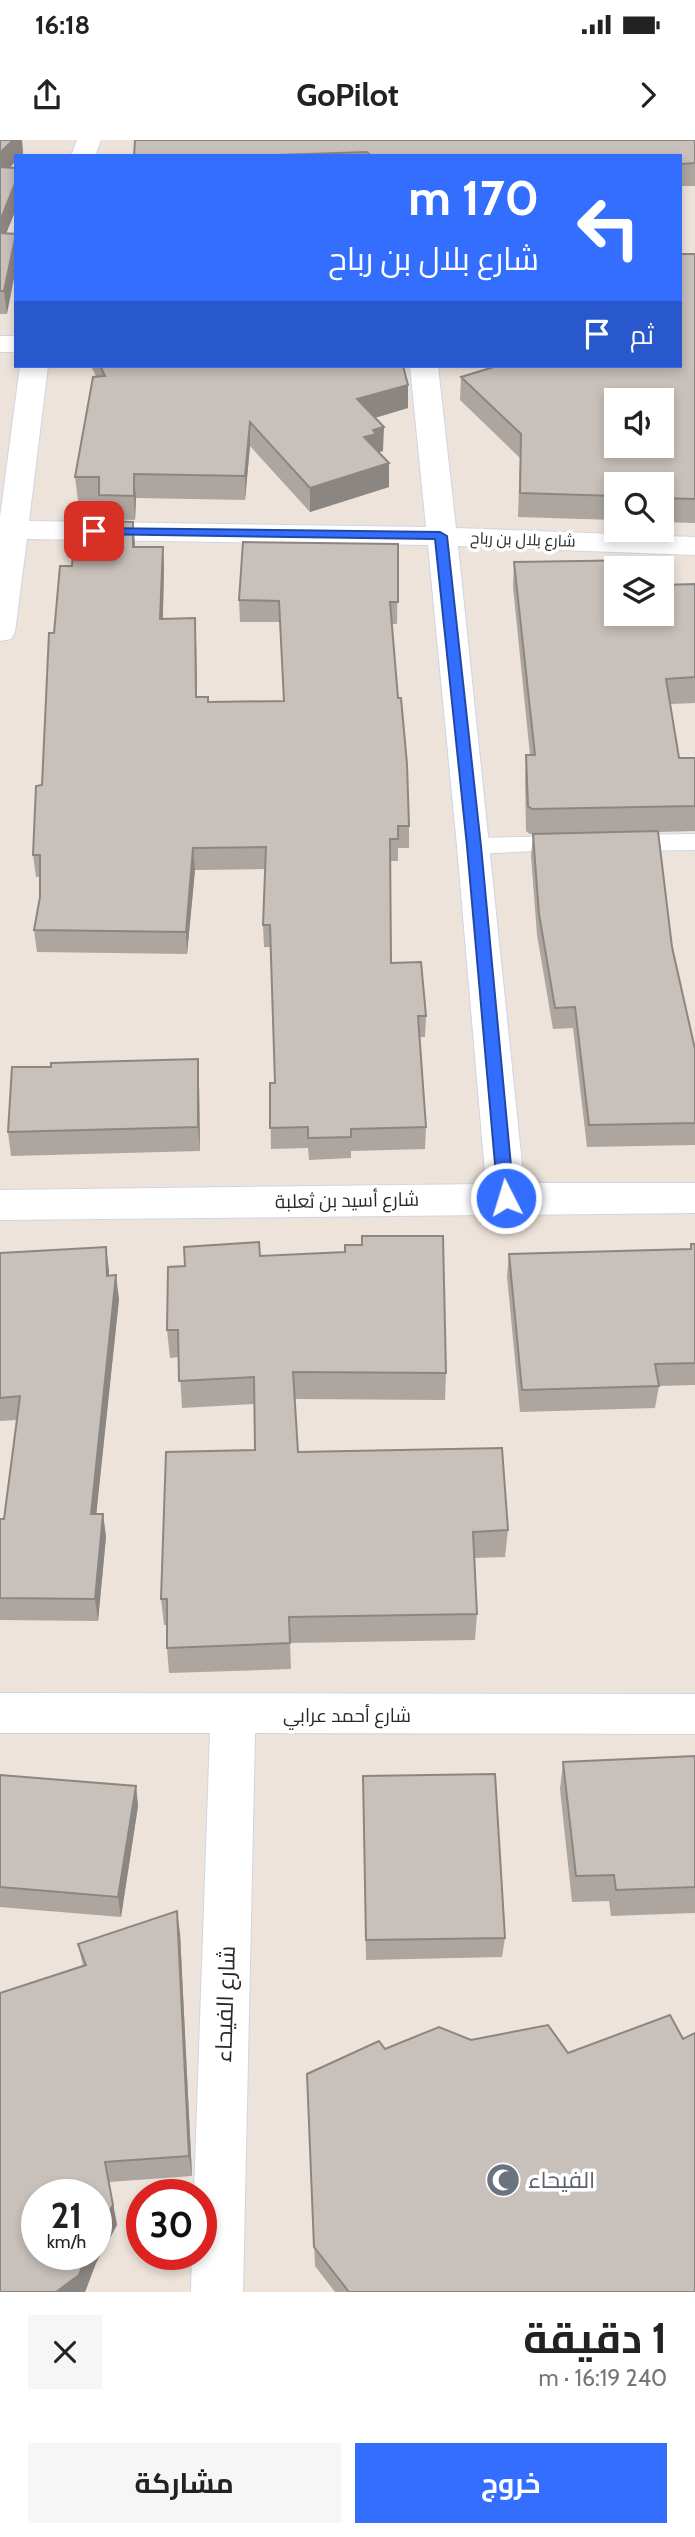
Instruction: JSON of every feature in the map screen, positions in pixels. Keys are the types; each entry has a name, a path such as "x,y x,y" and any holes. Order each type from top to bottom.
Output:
{"street":[{"path":"0,632 34,368"},
{"path":"424,368 474,846 506,1198"},
{"name":"شارع بلال بن رباح","path":"14,530 440,536 695,546"},
{"name":"شارع أسيد بن ثعلبة","path":"0,1205 695,1198"},
{"name":"شارع أحمد عرابي","path":"0,1713 695,1714"},
{"name":"شارع الفيحاء","path":"217,2292 233,1715"}],"lane":[{"path":"474,846 695,842"}],"building":[{"path":"0,140 13,140 0,153"},
{"path":"135,140 695,140 695,163 682,164 682,154 134,154"},
{"path":"0,167 14,168 14,186 0,221"},
{"path":"0,233 14,234 4,291 0,291"},
{"path":"682,254 695,254 695,499 674,498 674,472 604,472 604,496 520,493 521,434 461,377 490,368 682,368"},
{"path":"101,368 404,368 408,385 357,399 384,427 373,430 376,434 364,437 389,463 310,488 250,422 245,476 134,474 134,496 99,495 99,477 75,477 93,377 105,376"},
{"path":"98,521 133,522 133,547 163,547 160,619 195,618 196,697 208,697 208,702 284,701 279,601 239,600 243,542 398,544 398,602 390,602 407,764 409,826 398,826 398,839 390,839 391,963 421,962 426,1016 418,1016 426,1127 351,1129 351,1137 308,1138 308,1127 270,1128 270,1083 275,1083 270,925 263,925 266,847 193,848 186,932 34,930 40,897 40,855 33,855 36,786 42,785 49,633 54,633 60,566 72,566 73,553 96,553"},
{"path":"604,561 604,626 674,626 674,585 695,584 695,677 666,679 679,758 695,758 695,806 532,809 528,806 526,755 535,755 514,562"},
{"path":"658,831 672,947 695,1049 695,1123 589,1125 575,1007 555,1008 539,914 533,834"},
{"path":"198,1059 198,1127 8,1132 12,1067 51,1067 51,1063"},
{"path":"362,1236 443,1236 446,1373 293,1372 298,1452 502,1448 508,1530 473,1532 477,1614 289,1617 290,1643 167,1648 167,1599 161,1599 166,1452 255,1450 254,1377 179,1381 178,1330 167,1330 168,1267 185,1266 184,1247 259,1242 260,1256 345,1252 345,1245 362,1245"},
{"path":"691,1244 695,1244 695,1363 655,1364 659,1386 522,1390 509,1254 691,1249"},
{"path":"106,1247 107,1276 116,1275 91,1514 103,1514 95,1599 0,1598 0,1519 4,1519 20,1396 0,1398 0,1253"},
{"path":"695,1756 695,1887 616,1890 614,1875 576,1876 563,1762"},
{"path":"495,1774 505,1938 366,1940 363,1776"},
{"path":"0,1775 136,1786 118,1897 0,1887"},
{"path":"177,1911 189,2156 105,2162 108,2179 21,2179 21,2270 81,2270 79,2275 56,2292 0,2292 0,1993 86,1965 78,1944"},
{"name":"الفيحاء","path":"670,2015 683,2039 695,2033 695,2292 349,2292 314,2247 307,2074 379,2041 385,2049 439,2027 471,2040 548,2025 568,2053"}],"place":[{"name":"الفيحاء","path":"503,2180"}],"route":[{"path":"94,531 440,536 474,846 506,1198"}]}
